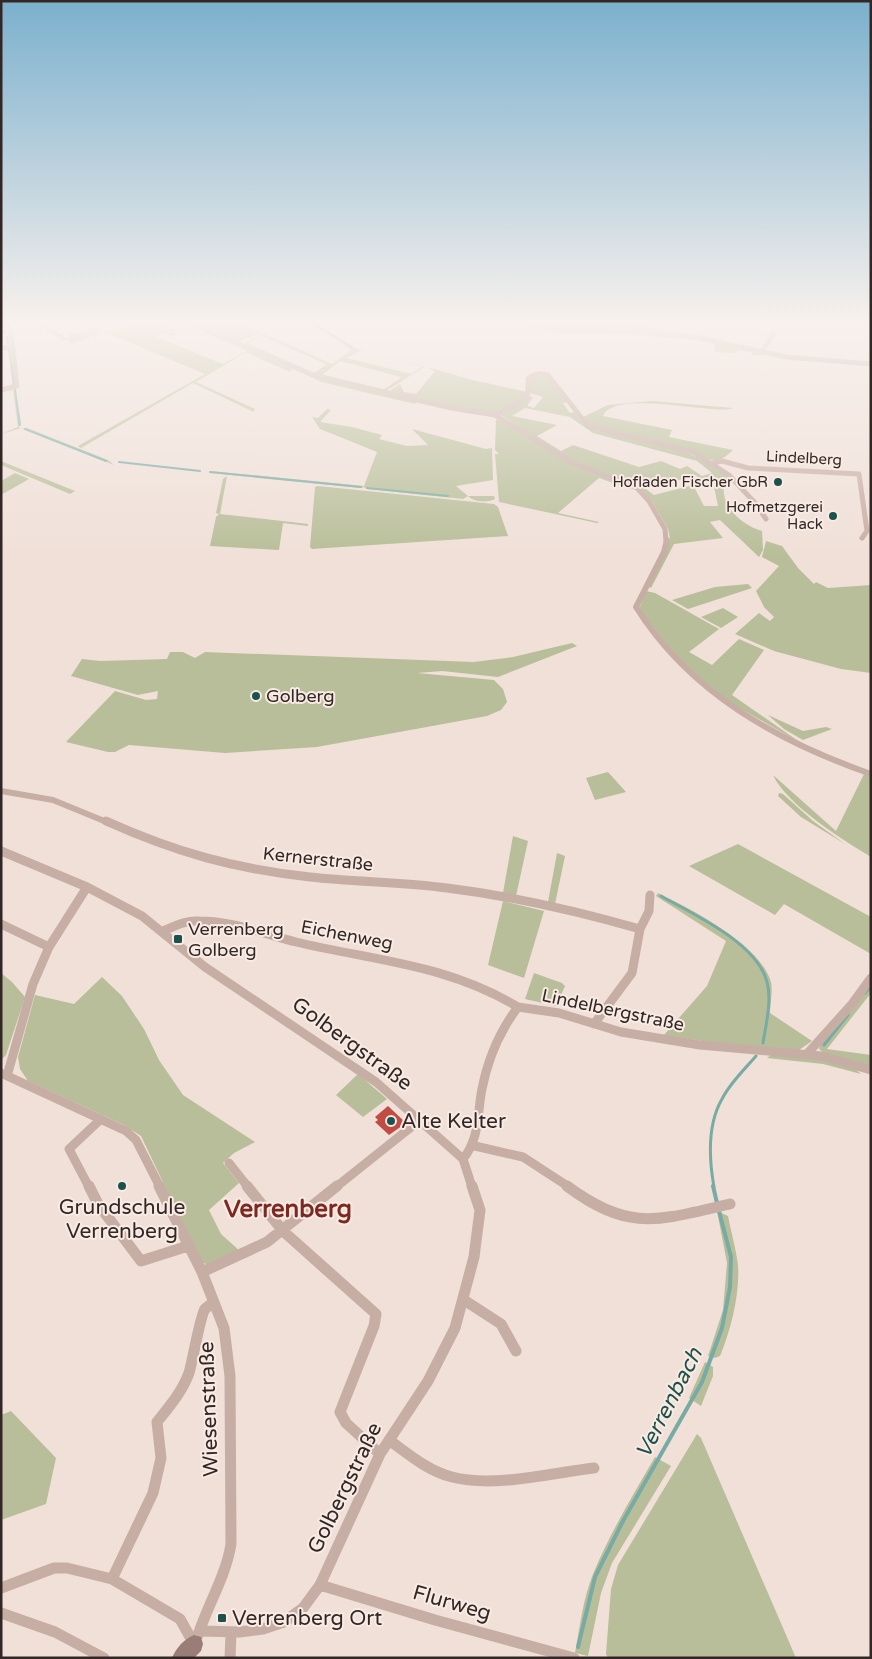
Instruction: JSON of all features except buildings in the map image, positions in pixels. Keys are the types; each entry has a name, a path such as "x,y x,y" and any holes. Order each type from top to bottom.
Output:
{"street":[{"path":"424,401 495,416 571,462 637,488 649,501 665,529 667,538 664,552 636,607 642,618 683,669 726,702 802,745 871,774"},
{"path":"495,416 519,401"},
{"path":"570,401 588,426 676,446 713,463 729,475 766,519"},
{"name":"Lindelberg","path":"713,463 722,461 748,468 859,474 867,532 862,538"},
{"name":"Kernerstraße","path":"1,791 43,798 72,808 153,843 198,857 250,868 310,877 449,888 593,916 640,929"},
{"name":"Golbergstraße","path":"1,851 115,900 163,931 205,967 376,1082 463,1159 480,1210 474,1257 455,1328 428,1381 380,1454 320,1585 303,1608 284,1622 263,1629 197,1637"},
{"path":"4,1074 33,984 49,947 87,887"},
{"path":"594,1024 632,973 640,929 649,911 650,896"},
{"name":"Eichenweg","path":"163,931 185,922 229,925 298,943 422,966 482,986 518,1008"},
{"path":"1,924 49,947"},
{"path":"807,1054 852,1004 871,978"},
{"name":"Lindelbergstraße","path":"474,1146 487,1064 501,1030 518,1008 559,1013 622,1032 682,1042 807,1054 868,1070"},
{"name":"Wiesenstraße","path":"4,1074 101,1118 126,1131 136,1140 202,1272 224,1328 230,1376 232,1544 228,1562 206,1610 197,1637"},
{"path":"101,1118 68,1149 98,1204 141,1261 188,1246"},
{"path":"202,1272 247,1253 283,1231 420,1120"},
{"path":"463,1159 474,1146 509,1151 530,1160 586,1200 613,1214 634,1219 655,1220 730,1204"},
{"path":"229,1163 283,1231 376,1314 374,1326 340,1412 346,1423 380,1454"},
{"path":"464,1300 501,1324 516,1352"},
{"path":"112,1579 153,1493 160,1458 158,1422 176,1398 188,1374 197,1346 202,1316 205,1309 214,1302"},
{"path":"388,1440 419,1463 452,1477 486,1479 594,1468"},
{"path":"1,1588 54,1568 67,1568 112,1579 180,1619 197,1637 180,1658"},
{"name":"Flurweg","path":"320,1585 435,1620 574,1658"},
{"path":"1,1612 55,1632 104,1658"},
{"path":"230,1633 230,1658"}],"green space":[{"path":"15,401 17,401 21,423 19,428 21,428 1,434 18,427"},
{"path":"157,401 161,401 81,448 78,446"},
{"path":"232,401 238,401 255,409 254,412"},
{"path":"404,401 417,401 415,404"},
{"path":"432,401 518,401 501,411 490,414"},
{"path":"521,401 530,401 527,406 534,408 539,401 567,401 563,403 570,413 574,412 583,424 597,431 668,446 701,459 716,468 731,480 725,483 724,491 729,507 740,519 762,531 763,550 759,557 720,520 710,522 723,538 674,544 651,588 648,586 666,553 670,538 668,529 652,501 639,488 572,462 501,415","holes":["525,408 570,417 593,433 697,461 712,473 702,476 687,466 680,469 661,461 639,467 573,445 561,451 537,436 557,425 512,416","695,475 705,482 719,478 714,487 718,506 704,506 693,485 654,495 642,486 647,484 655,488"]},
{"path":"657,401 733,408 707,409 666,404 626,404 611,408 603,416 672,430 669,437 733,450 719,460 711,460 702,456 593,428 583,417 608,405"},
{"path":"327,409 331,410 320,422 352,427 382,435 379,439 407,446 428,445 412,429 486,449 492,448 493,480 456,486 468,496 463,499 367,489 364,487 210,473 210,471 364,486 377,452 320,429 312,417 318,418"},
{"path":"499,418 538,444 633,490 599,478 558,513 599,522 597,523 499,502 495,454 499,454 495,450 496,420"},
{"path":"21,428 27,428 108,460 114,465"},
{"path":"1,461 75,491 70,494 1,465"},
{"path":"15,473 29,479 1,495 1,481"},
{"path":"227,476 220,514 308,524 308,526 283,523 279,550 210,546 216,517 219,514 216,513 223,479"},
{"path":"315,487 494,504 498,507 508,536 312,549 310,547"},
{"path":"468,496 494,496 495,499 481,501 473,500"},
{"path":"766,541 782,546 798,568 814,584 816,582 828,588 871,585 871,673 841,669 774,651 735,634 759,613 770,621 774,617 764,607 756,591 779,566 762,557"},
{"path":"748,584 752,588 688,609 672,600 715,587"},
{"path":"646,591 655,593 719,629 689,652 712,665 739,639 764,650 732,695 801,743 727,701 685,668 639,609"},
{"path":"723,608 738,617 721,628 701,617"},
{"path":"572,643 577,646 498,677 442,671 417,673 494,680 503,689 507,702 501,710 487,716 317,747 225,753 129,745 115,752 108,752 66,742 115,691 146,700 157,699 158,691 138,695 71,676 82,659 100,661 167,659 170,652 183,652 195,658 205,652 474,662 513,657"},
{"path":"768,715 803,731 826,727 832,729 803,740 784,729"},
{"path":"608,772 626,792 595,800 586,778"},
{"path":"864,774 871,776 871,857 803,810 790,798 773,775 836,831"},
{"path":"779,793 783,794 813,821 845,844 801,817 778,796"},
{"path":"513,836 528,841 516,896 503,893"},
{"path":"738,844 871,917 871,954 784,904 775,915 689,866"},
{"path":"557,853 565,856 555,904 548,902"},
{"path":"658,893 706,919 753,954 764,968 771,982 770,1013 812,1041 799,1050 741,1047 664,1035 707,986 726,941 656,896"},
{"path":"503,901 544,911 524,978 488,965"},
{"path":"1,973 25,997 6,1055 1,1060"},
{"path":"534,973 562,983 565,986 556,1006 525,999"},
{"path":"102,977 122,996 144,1029 159,1060 183,1095 255,1142 234,1153 223,1163 239,1183 209,1210 221,1234 241,1252 209,1265 201,1262 141,1136 124,1125 28,1081 20,1069 18,1057 35,995 74,1004"},
{"path":"871,982 871,993 827,1049 871,1055 871,1068 825,1054 819,1049 821,1043"},
{"path":"772,1054 806,1057 832,1062 854,1069 861,1074 823,1064 767,1058"},
{"path":"358,1074 387,1099 363,1117 336,1095"},
{"path":"717,1211 728,1216 738,1265 738,1288 728,1334 720,1356 715,1358 708,1356 723,1310 727,1263"},
{"path":"705,1362 713,1367 713,1376 701,1406 689,1398"},
{"path":"11,1411 56,1458 46,1504 1,1520 1,1415"},
{"path":"697,1434 701,1438 796,1658 608,1658 606,1654 611,1589 618,1565"},
{"path":"655,1457 671,1466 612,1563 601,1593 588,1656 575,1653 584,1603 593,1574 614,1529"}],"waterway":[{"path":"17,401 20,425"},
{"path":"25,429 106,461"},
{"path":"119,462 200,471"},
{"path":"210,472 361,487"},
{"path":"367,488 448,496"},
{"path":"661,896 706,921 738,942 761,968 767,982 769,997 763,1043"},
{"name":"Verrenbach","path":"865,993 871,986"},
{"name":"Verrenbach","path":"824,1045 848,1015"},
{"name":"Verrenbach","path":"714,1187 710,1154 712,1131 717,1109 733,1082 756,1056"},
{"name":"Verrenbach","path":"713,1186 717,1203"},
{"name":"Verrenbach","path":"578,1647 595,1577 623,1521 702,1382 722,1328 730,1287 731,1257 719,1211"}],"place":[{"name":"Hofladen Fischer GbR","path":"778,482"},
{"name":"Hofmetzgerei Hack","path":"833,516"},
{"name":"Golberg","path":"256,696"},
{"name":"Verrenberg Golberg","path":"178,939"},
{"name":"Alte Kelter","path":"391,1121"},
{"name":"Grundschule Verrenberg","path":"122,1186"},
{"name":"Verrenberg Ort","path":"222,1618"}],"district":[{"name":"Verrenberg","path":"288,1209"}]}
